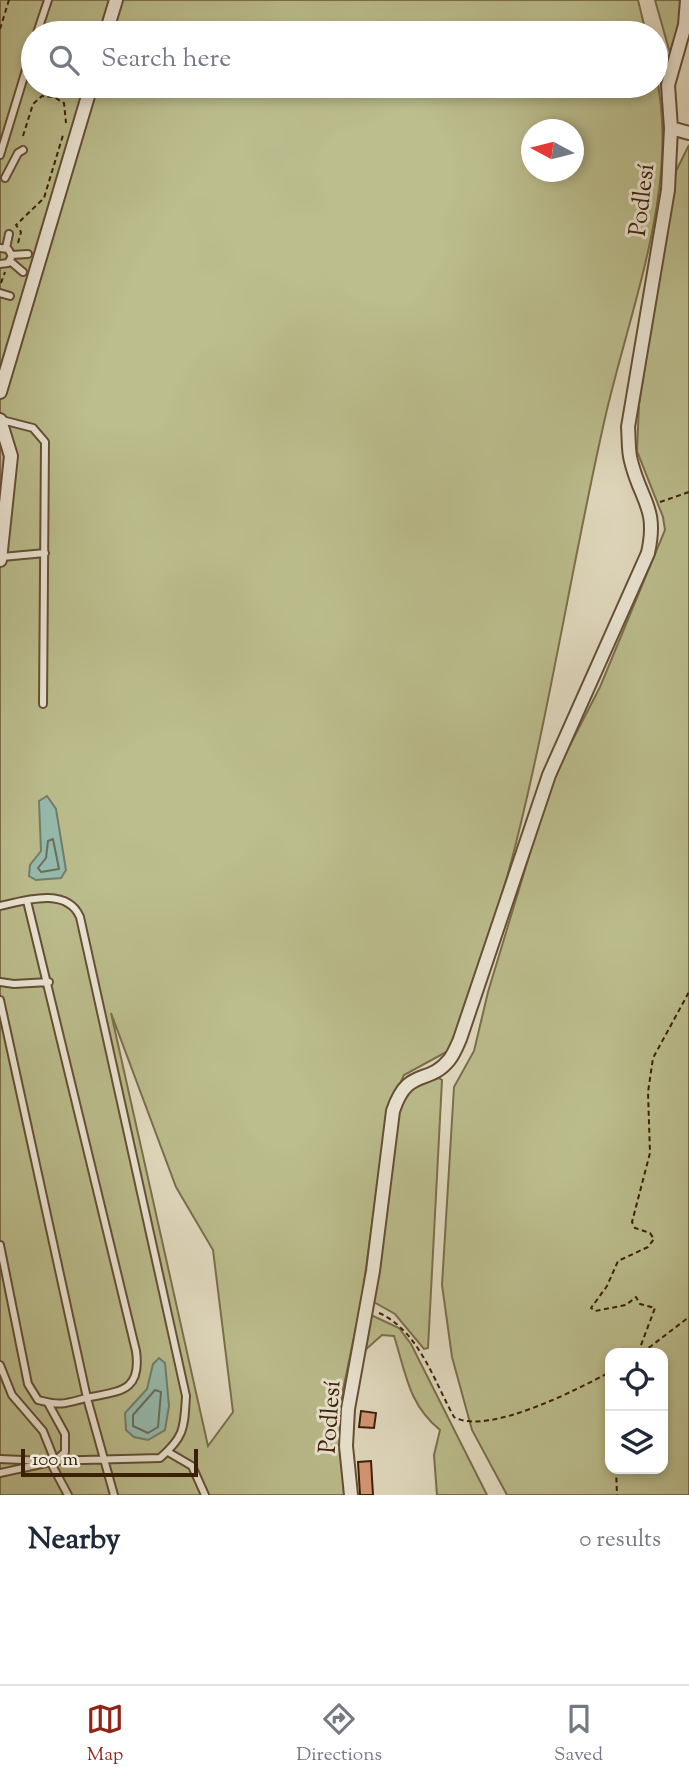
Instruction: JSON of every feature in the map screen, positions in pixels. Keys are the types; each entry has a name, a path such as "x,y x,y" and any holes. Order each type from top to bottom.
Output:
{"street":[{"path":"110,21 117,0"},
{"name":"Podlesí","path":"668,82 685,25 687,0"},
{"name":"Podlesí","path":"351,1495 347,1434 359,1342 373,1271 393,1111 400,1093 412,1079 449,1060 460,1039 549,775 584,702 648,553 653,528 650,508 631,461 628,427 668,190 671,128 668,96"},
{"path":"0,392 86,98"},
{"path":"671,128 689,133"},
{"path":"0,420 11,456 1,559"}],"lane":[{"path":"41,21 48,0"},
{"path":"0,155 21,95"},
{"path":"5,178 18,153 23,149"},
{"path":"9,234 3,248 23,271"},
{"path":"0,266 11,258 28,254"},
{"path":"0,293 10,296"},
{"path":"0,420 33,428 46,442 43,704"},
{"path":"1,559 45,553"},
{"path":"0,906 27,901 68,900 75,905 80,917 187,1396 185,1422 178,1443 160,1458 102,1461 0,1459"},
{"path":"0,1245 28,1384 38,1401 63,1406 87,1398 117,1394 133,1381 138,1366 49,982 27,901"},
{"path":"0,982 49,982"},
{"path":"0,1000 87,1398 102,1461 114,1495"},
{"path":"0,1365 12,1395 43,1431 55,1461"},
{"path":"48,1403 65,1434 65,1452 55,1461 53,1467 56,1478 68,1495"},
{"path":"168,1452 191,1466 205,1495"},
{"path":"0,1473 55,1461"}],"path":[{"path":"0,29 9,0"},
{"path":"23,136 35,101 43,98"},
{"path":"14,246 21,232 16,225 44,198 66,124 64,103 53,98"},
{"path":"650,508 689,492"},
{"path":"640,1348 655,1308 640,1304 636,1297 615,1308 595,1311 592,1308 607,1286 618,1261 648,1247 654,1238 650,1233 635,1228 632,1222 650,1153 650,1073 653,1058 689,992"},
{"path":"366,1306 394,1320 403,1330 425,1358 454,1418 463,1422 503,1418 563,1397 605,1375"},
{"path":"649,1348 689,1317"},
{"path":"616,1474 617,1495"}],"green space":[{"path":"0,0 638,0 643,21 21,21 21,98 659,98 662,160 649,248 605,418 529,790 509,869 450,1050 404,1075 387,1112 362,1299 339,1409 344,1495 0,1495","holes":["111,1013 176,1187 213,1250 233,1412 208,1446"]},
{"path":"655,0 682,0 678,30 670,53 668,21 661,21"},
{"path":"689,145 689,1495 507,1495 472,1430 452,1357 442,1285 454,1087 474,1051 488,992 552,780 600,687 665,530 663,517 637,451 639,404 676,171"},
{"path":"434,1075 442,1080 428,1348 424,1349 395,1314 372,1301 398,1109 412,1084"},
{"path":"371,1315 399,1328 411,1344 487,1495 437,1495 434,1455 440,1430 429,1420 415,1399 394,1336 382,1335 364,1351"}],"water":[{"path":"47,796 56,809 66,870 61,878 36,880 29,876 30,865 41,851 39,801"},
{"path":"159,1358 165,1363 169,1406 165,1430 148,1440 134,1437 126,1430 125,1413 147,1389 153,1364"}],"building":[{"path":"361,1411 376,1413 374,1428 359,1427"},
{"path":"371,1461 373,1495 360,1495 358,1462"}]}
